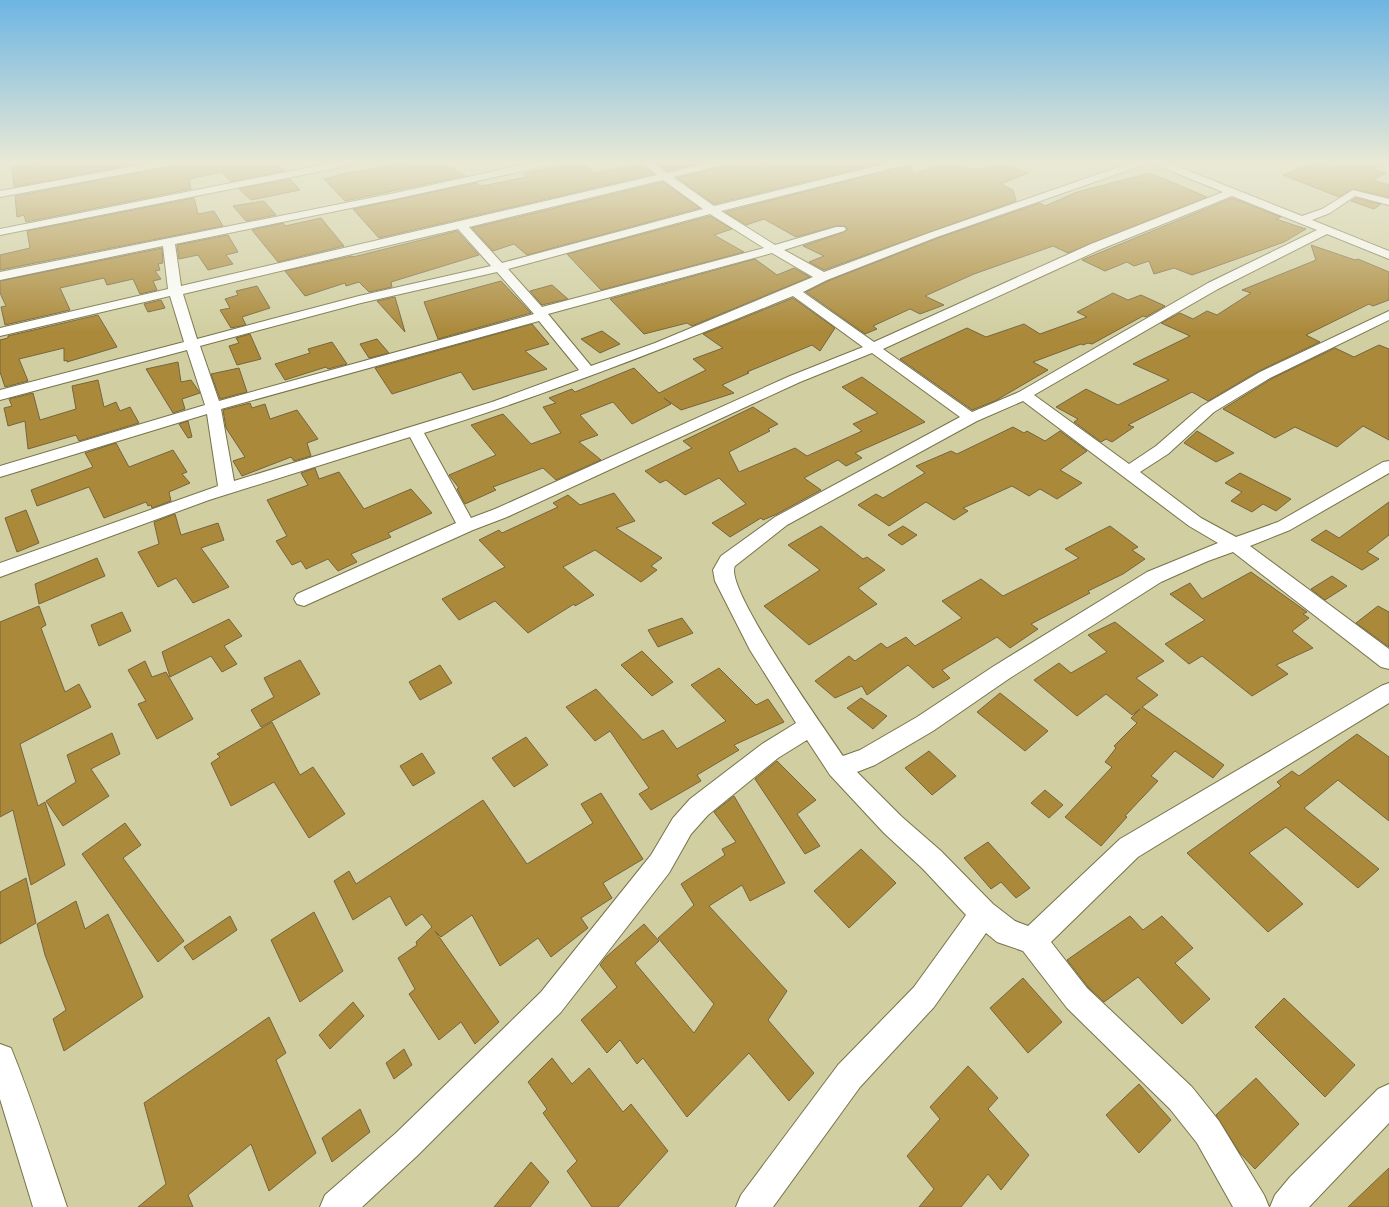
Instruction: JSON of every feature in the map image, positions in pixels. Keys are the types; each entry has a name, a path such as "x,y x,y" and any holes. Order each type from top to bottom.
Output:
{"street":[{"path":"0,232 64,219"},
{"path":"0,276 277,219"},
{"path":"0,332 485,219"},
{"path":"0,395 359,300 499,268 678,219"},
{"path":"726,219 772,249 823,277"},
{"path":"0,570 227,489 415,432 497,405 660,346 794,291 823,277 978,219"},
{"path":"304,599 467,526 508,510 795,379 874,348 1095,247 1164,219"},
{"path":"1303,220 1389,255"},
{"path":"461,225 541,314 588,372"},
{"path":"0,472 213,407 840,229"},
{"path":"1252,1207 1208,1132 1182,1098 1077,998 1032,941 1007,932 983,914 932,860 894,825 838,768 757,644 726,581 723,570 728,561 781,521 972,418 1024,395 1213,286 1327,230"},
{"path":"169,242 169,258 175,291 191,345 213,407 227,489"},
{"path":"794,291 972,418"},
{"path":"1127,473 1162,450 1208,409 1265,375 1389,315"},
{"path":"1024,395 1194,522 1235,544 1389,661"},
{"path":"415,432 467,526"},
{"path":"838,768 881,751 925,724 1002,672 1154,577 1201,556 1284,526 1389,466"},
{"path":"1032,941 1129,848 1389,692"},
{"path":"337,1207 407,1144 550,1002 660,864 682,826 699,807 770,751 810,726"},
{"path":"753,1207 849,1076 924,997 983,914"},
{"path":"2,1067 50,1207"},
{"path":"1287,1207 1302,1189 1389,1100"}],"building":[{"path":"25,219 39,219 26,222"},
{"path":"86,219 219,219 223,226 0,270 0,255 30,248 27,231"},
{"path":"315,219 322,219 344,246 278,262 252,230 283,223 285,226"},
{"path":"362,219 459,219 379,238"},
{"path":"508,219 658,219 527,255 514,244 493,251 472,228"},
{"path":"697,219 716,219 732,229 714,235 744,252 601,290 567,254"},
{"path":"737,219 763,219 746,225"},
{"path":"765,219 965,219 824,270 809,262 824,256 803,246 844,232 848,229 845,226 836,226 796,237"},
{"path":"992,219 1152,219 1068,253 1053,246 974,274 925,296 944,305 920,314 910,309 873,326 877,329 865,334 806,292 828,281 938,238"},
{"path":"1180,219 1277,219 1306,229 1284,242 1192,275 1174,268 1154,274 1149,261 1134,266 1127,262 1105,271 1082,260"},
{"path":"457,231 479,255 391,282 392,287 369,292 359,282 346,286 345,283 305,296 285,271 353,257"},
{"path":"228,235 238,252 226,255 233,264 208,270 198,255 179,259 177,245"},
{"path":"1311,245 1355,260 1358,259 1389,272 1389,300 1373,306 1369,304 1306,335 1320,342 1259,371 1208,401 1192,392 1128,425 1134,427 1112,442 1106,439 1101,442 1074,422 1078,419 1056,407 1086,389 1118,405 1169,380 1133,364 1190,336 1161,323 1180,313 1193,319 1207,311 1217,315 1251,293 1242,290 1316,260"},
{"path":"162,248 163,263 158,264 160,270 155,271 161,279 153,281 157,290 140,294 133,279 107,285 104,278 60,288 70,310 5,325 1,307 6,306 0,293 0,281"},
{"path":"755,259 777,275 794,268 810,277 692,326 687,323 644,334 610,299"},
{"path":"501,281 531,313 438,339 424,302"},
{"path":"552,285 568,299 542,305 530,291"},
{"path":"257,286 270,308 242,317 246,325 231,328 220,310 230,308 225,299 238,295 236,291"},
{"path":"1113,293 1128,300 1141,295 1165,306 1146,317 1143,316 1092,344 1081,344 1033,362 1048,370 995,401 972,410 900,359 967,328 986,337 1024,324 1040,334 1087,317 1077,312"},
{"path":"395,297 405,332 377,301"},
{"path":"793,298 835,328 820,351 812,345 747,372 749,373 722,385 734,393 681,410 664,398 671,404 632,424 613,402 580,415 598,435 579,442 601,460 556,480 543,468 493,487 496,490 465,504 457,489 459,488 449,475 496,455 471,425 503,414 531,444 561,433 543,407 556,403 549,398 572,389 575,392 634,368 659,393 706,370 693,359 723,348 703,334"},
{"path":"161,300 165,308 148,312 144,304"},
{"path":"98,315 117,347 67,362 67,360 64,361 64,348 19,359 28,381 5,387 0,372 0,340 8,338 8,336"},
{"path":"532,324 549,344 525,351 547,369 473,390 461,372 392,394 375,368"},
{"path":"602,331 620,344 600,353 581,339"},
{"path":"250,334 261,359 237,365 229,346 239,343 236,338"},
{"path":"377,339 389,353 369,358 360,344"},
{"path":"332,342 347,364 328,369 326,367 285,380 275,364 310,353 308,349"},
{"path":"1379,345 1389,349 1389,440 1363,426 1337,447 1295,427 1275,438 1223,409 1271,379 1335,348 1354,357"},
{"path":"178,362 181,382 191,380 200,393 182,399 185,409 173,413 146,369"},
{"path":"239,368 247,392 220,399 211,374"},
{"path":"862,377 925,422 855,453 862,458 846,466 838,460 804,478 821,490 777,514 763,520 761,518 730,537 712,523 746,504 719,478 685,495 666,480 660,483 645,471 692,448 683,441 753,407 778,424 768,429 770,431 729,452 739,472 795,448 807,456 862,431 853,424 878,413 842,387"},
{"path":"98,380 104,407 116,402 120,411 130,407 139,423 79,441 76,435 28,449 25,421 8,426 4,408 12,406 9,399 33,393 40,420 76,409 72,386"},
{"path":"250,403 252,408 265,404 270,419 297,410 318,439 307,443 311,456 294,461 291,457 242,476 233,461 245,457 226,428 223,410"},
{"path":"188,421 192,437 188,438 179,424"},
{"path":"1013,427 1024,433 1027,431 1045,441 1060,431 1087,451 1060,470 1082,483 1057,499 1040,489 1029,496 1012,486 963,508 968,511 954,520 926,502 889,526 858,505 876,494 883,498 925,473 916,466 951,451 957,454"},
{"path":"1197,431 1234,453 1216,462 1184,443"},
{"path":"116,443 129,467 173,450 187,472 182,474 190,483 169,492 171,501 152,508 151,505 148,506 146,502 104,518 89,487 37,506 31,490 93,467 85,453"},
{"path":"315,468 319,479 339,472 364,509 411,489 432,513 388,533 391,537 351,554 357,562 338,571 328,559 306,569 301,561 292,565 276,541 287,536 267,500 308,485 301,473"},
{"path":"1240,473 1291,499 1276,511 1263,504 1252,512 1231,501 1242,492 1225,483"},
{"path":"614,493 635,521 616,528 662,558 651,566 657,570 641,582 595,550 563,567 594,595 575,606 574,604 528,633 495,601 459,620 442,599 505,567 479,540 499,530 502,533 558,507 553,503 568,495 580,505"},
{"path":"1389,502 1389,535 1367,552 1379,559 1362,570 1311,540 1326,530 1339,538"},
{"path":"26,510 39,543 17,552 5,518"},
{"path":"175,514 181,535 218,523 224,540 201,548 229,587 193,603 176,578 158,587 138,552 159,544 154,522"},
{"path":"821,526 863,559 867,557 885,570 858,588 877,604 809,645 764,606 820,570 788,545"},
{"path":"903,526 917,535 902,545 888,535"},
{"path":"1110,526 1138,547 1132,550 1145,559 1123,574 1088,591 1090,593 1031,624 1038,629 1010,648 997,637 942,670 950,678 933,688 908,665 867,695 862,686 835,698 815,681 849,656 855,661 881,643 887,648 906,637 915,646 962,618 942,601 981,579 1003,596 1079,558 1065,549"},
{"path":"97,558 105,576 39,604 35,584"},
{"path":"1251,572 1307,612 1303,614 1309,618 1292,631 1313,648 1276,665 1288,674 1252,696 1202,656 1189,664 1165,644 1205,620 1170,594 1190,583 1202,599"},
{"path":"1332,576 1347,586 1325,600 1311,589"},
{"path":"39,606 46,625 41,628 65,692 79,684 91,707 20,744 38,806 45,802 65,865 31,885 13,810 0,817 0,622"},
{"path":"1378,606 1389,612 1389,647 1356,623"},
{"path":"122,612 131,631 99,646 91,625"},
{"path":"682,618 693,633 658,647 648,630"},
{"path":"229,619 242,636 224,646 237,664 222,672 211,656 170,677 162,652"},
{"path":"1115,622 1164,661 1136,678 1158,695 1142,707 1224,765 1213,778 1175,751 1151,776 1158,781 1125,816 1127,817 1101,846 1065,817 1112,767 1105,762 1116,748 1114,746 1137,723 1131,718 1140,709 1132,715 1106,694 1077,716 1034,680 1059,663 1071,673 1107,652 1088,635"},
{"path":"642,651 673,682 652,696 621,665"},
{"path":"300,660 320,694 261,727 251,710 274,697 264,678"},
{"path":"145,661 152,677 166,672 193,719 157,739 138,704 146,701 128,670"},
{"path":"440,665 452,683 420,700 409,682"},
{"path":"719,668 756,705 768,699 784,722 734,745 739,750 697,775 701,781 651,810 639,794 649,788 610,731 595,741 566,707 596,689 643,740 663,730 677,749 726,721 691,685"},
{"path":"1000,693 1048,731 1025,751 977,712"},
{"path":"861,698 887,716 873,729 847,708"},
{"path":"272,722 300,775 313,767 345,814 309,838 274,782 231,806 211,763 220,757 217,754"},
{"path":"112,733 120,754 91,769 109,796 63,826 46,801 76,782 67,755"},
{"path":"1357,734 1389,757 1389,821 1338,780 1304,808 1379,869 1358,888 1286,827 1249,853 1303,904 1268,932 1187,853 1281,786 1277,782 1292,771 1299,776"},
{"path":"526,737 548,765 514,787 492,758"},
{"path":"929,751 956,776 932,795 905,768"},
{"path":"422,753 435,773 413,786 400,766"},
{"path":"777,761 816,800 797,814 820,846 805,854 755,779"},
{"path":"1045,790 1063,805 1049,818 1031,803"},
{"path":"601,793 643,859 603,883 612,898 581,918 588,928 551,957 538,938 500,966 472,915 441,937 435,931 499,1022 475,1044 461,1022 439,1040 409,994 415,989 398,958 417,945 416,942 432,927 422,914 406,926 390,896 353,920 334,881 349,871 356,884 483,800 527,864 593,823 581,804"},
{"path":"734,796 785,883 750,901 742,885 709,906 787,991 768,1020 814,1073 789,1101 749,1053 687,1117 643,1058 637,1064 620,1040 607,1053 581,1020 617,987 600,965 606,957 644,924 659,941 635,963 694,1033 714,1004 658,938 694,905 681,884 725,855 722,849 736,842 714,812"},
{"path":"125,823 141,845 123,858 184,941 158,962 82,854"},
{"path":"988,842 1030,888 1016,898 1001,882 991,889 964,858"},
{"path":"861,849 896,883 849,928 814,891"},
{"path":"26,878 36,923 0,944 0,892"},
{"path":"76,901 85,929 108,914 143,997 64,1051 53,1019 66,1010 45,955 37,924"},
{"path":"314,912 343,971 300,1002 271,940"},
{"path":"230,916 237,930 193,960 184,947"},
{"path":"1130,916 1143,930 1162,916 1193,948 1175,963 1210,999 1182,1024 1138,977 1104,1002 1088,987 1067,960"},
{"path":"1023,978 1062,1022 1028,1053 990,1008"},
{"path":"1284,998 1355,1065 1325,1097 1255,1027"},
{"path":"353,1002 364,1016 330,1049 319,1035"},
{"path":"269,1017 286,1053 276,1060 316,1153 269,1191 251,1144 188,1195 193,1207 138,1207 166,1184 144,1103"},
{"path":"404,1049 412,1065 394,1079 386,1063"},
{"path":"552,1058 572,1084 589,1068 623,1112 631,1104 668,1151 618,1207 592,1207 567,1171 577,1161 543,1113 547,1109 528,1082"},
{"path":"968,1066 998,1098 988,1109 1029,1155 1001,1190 988,1174 961,1207 919,1207 934,1189 907,1156 940,1119 930,1107"},
{"path":"1256,1078 1299,1124 1255,1169 1239,1152 1216,1115"},
{"path":"1139,1084 1171,1120 1139,1153 1106,1115"},
{"path":"360,1109 370,1132 332,1162 322,1138"},
{"path":"531,1162 549,1182 530,1207 494,1207"},
{"path":"1389,1168 1389,1207 1348,1207"}]}
